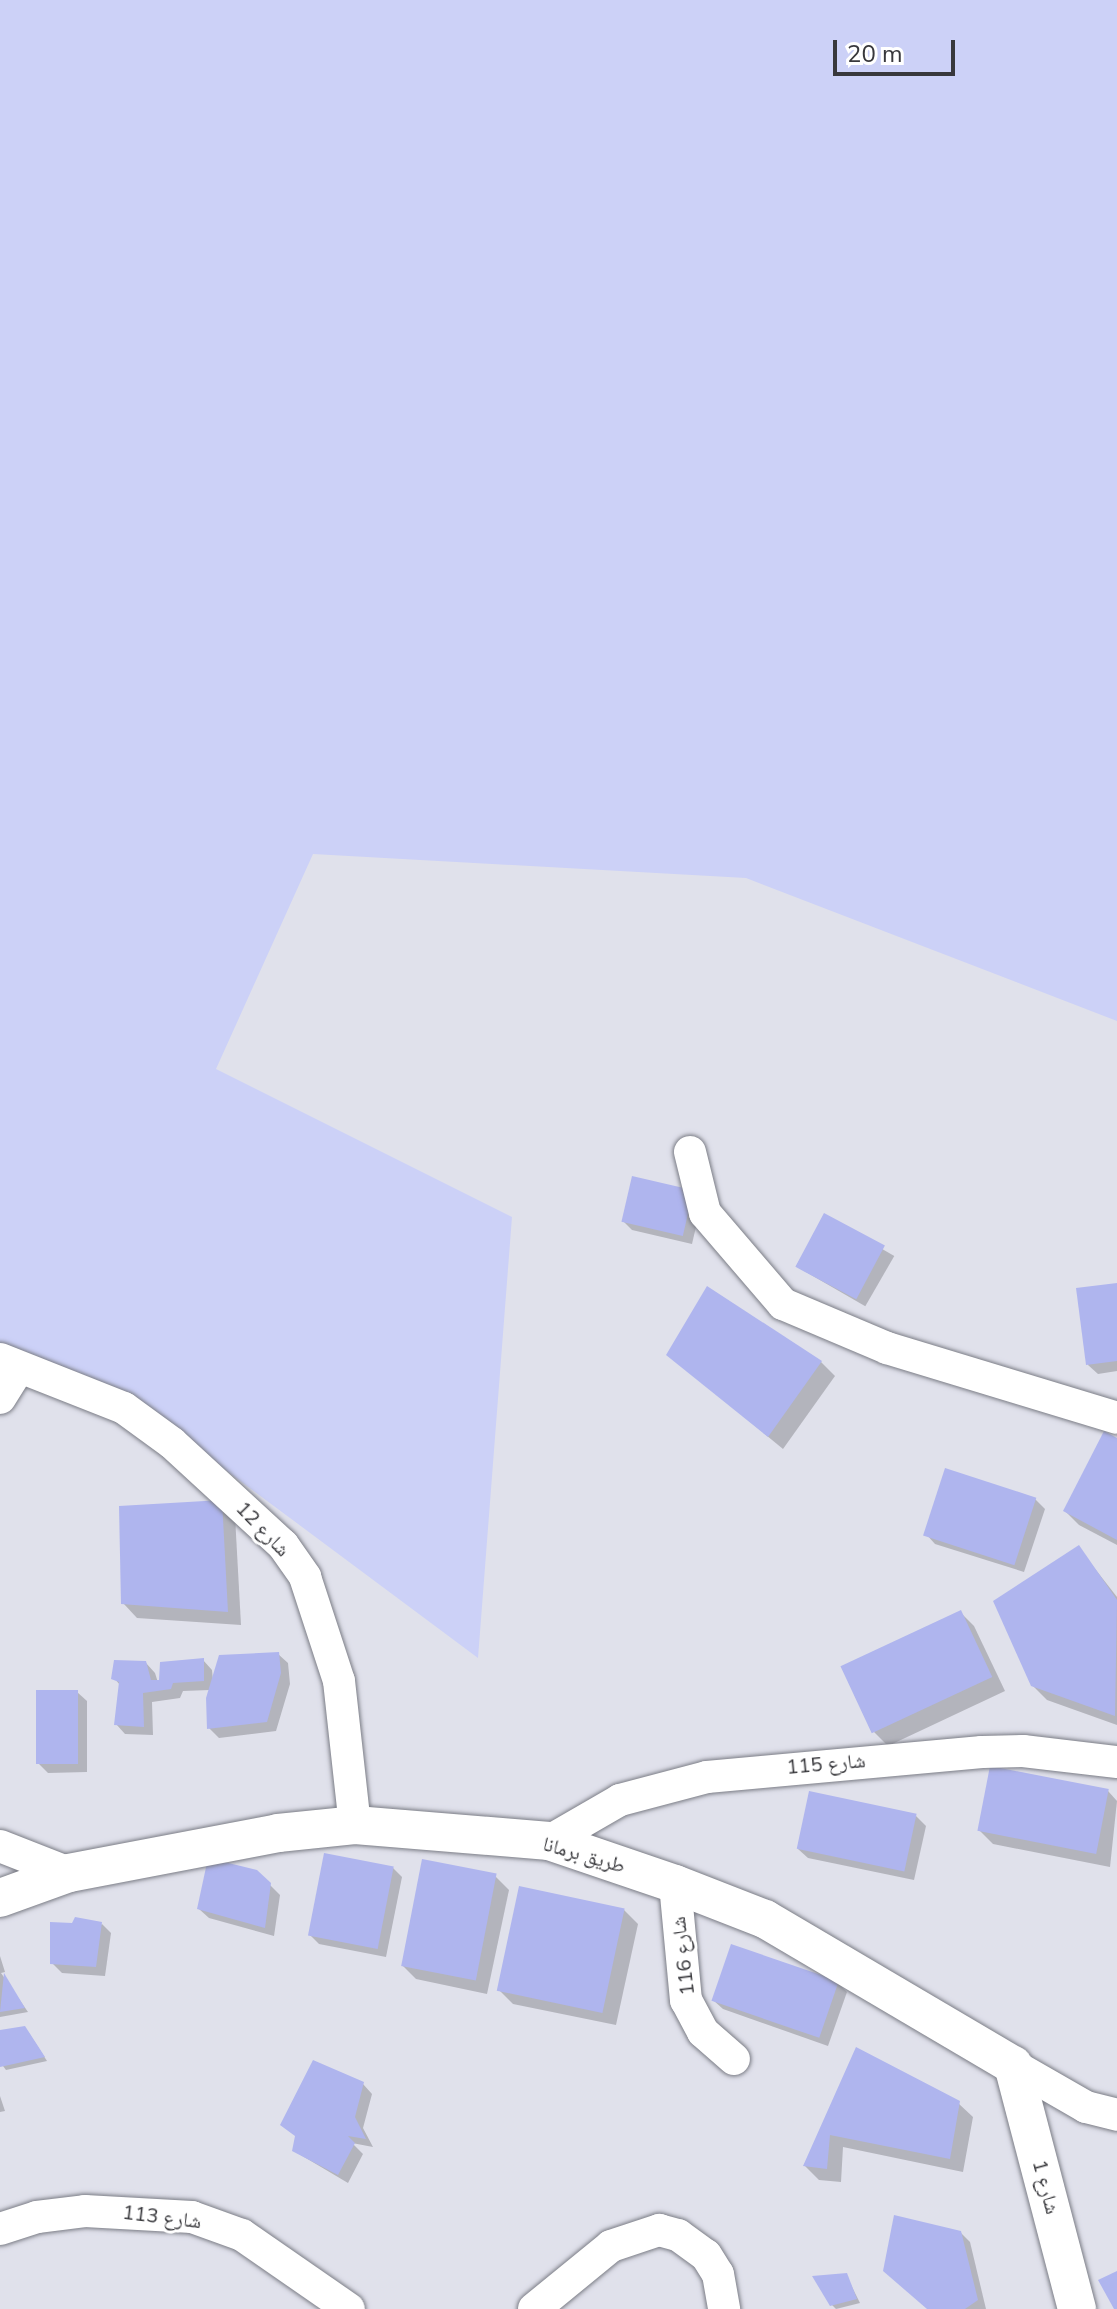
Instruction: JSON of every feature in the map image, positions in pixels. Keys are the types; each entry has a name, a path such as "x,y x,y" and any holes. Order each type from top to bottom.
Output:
{"street":[{"path":"690,1152 705,1213 783,1304 887,1348 1117,1418"},
{"path":"0,1398 10,1364"},
{"name":"شارع 12","path":"10,1364 124,1408 172,1443 283,1545 305,1577 339,1681 355,1825"},
{"name":"شارع 115","path":"549,1841 620,1800 707,1777 982,1752 1023,1751 1117,1762"},
{"name":"طريق برمانا","path":"0,1898 69,1873 278,1833 355,1825 549,1841 765,1919 1086,2107 1117,2115"},
{"path":"0,1846 69,1873"},
{"name":"شارع 116","path":"675,1884 686,2000 703,2032 734,2059"},
{"name":"شارع 1","path":"1013,2065 1077,2309"},
{"name":"شارع 113","path":"0,2229 37,2217 85,2211 192,2217 242,2235 349,2309"},
{"path":"534,2309 611,2246 659,2230 678,2235 706,2255 718,2274 724,2309"}],"shaded area":[{"path":"0,0 1117,0 1117,1021 746,878 313,854 216,1069 512,1217 478,1658 145,1410 0,1344"}],"building":[{"path":"632,1176 693,1190 683,1236 621,1222"},
{"path":"824,1213 885,1245 856,1299 795,1267"},
{"path":"1117,1283 1117,1361 1086,1365 1076,1288"},
{"path":"707,1286 822,1361 768,1437 666,1355"},
{"path":"1104,1431 1117,1438 1117,1540 1063,1511"},
{"path":"945,1468 1036,1498 1014,1565 923,1536"},
{"path":"222,1500 228,1612 121,1604 119,1506"},
{"path":"1079,1545 1117,1600 1115,1716 1031,1686 993,1601"},
{"path":"961,1610 992,1677 872,1733 840,1666"},
{"path":"279,1652 281,1673 267,1722 207,1729 206,1698 219,1655"},
{"path":"204,1658 204,1681 173,1683 171,1689 143,1693 144,1727 114,1725 119,1682 111,1679 114,1660 146,1661 151,1680 159,1680 160,1662"},
{"path":"36,1690 78,1690 78,1764 36,1764"},
{"path":"990,1766 1109,1789 1096,1854 977,1831"},
{"path":"809,1791 917,1814 904,1872 797,1849"},
{"path":"324,1853 394,1867 378,1949 308,1935"},
{"path":"208,1858 257,1870 271,1883 265,1928 197,1909"},
{"path":"422,1859 497,1874 476,1980 401,1966"},
{"path":"519,1886 625,1908 602,2013 497,1991"},
{"path":"75,1917 102,1922 96,1967 50,1964 50,1922 72,1923"},
{"path":"731,1944 839,1981 819,2038 711,2001"},
{"path":"4,1973 25,2008 0,2012"},
{"path":"25,2026 45,2057 0,2067 0,2030"},
{"path":"856,2047 960,2101 950,2159 830,2135 827,2169 803,2166"},
{"path":"313,2060 364,2082 355,2117 366,2139 348,2136 355,2143 338,2175 292,2151 295,2136 280,2125"},
{"path":"894,2215 961,2231 978,2300 965,2309 927,2309 883,2271"},
{"path":"1117,2271 1117,2309 1114,2309 1098,2280"},
{"path":"847,2273 857,2299 830,2306 812,2276"}]}
